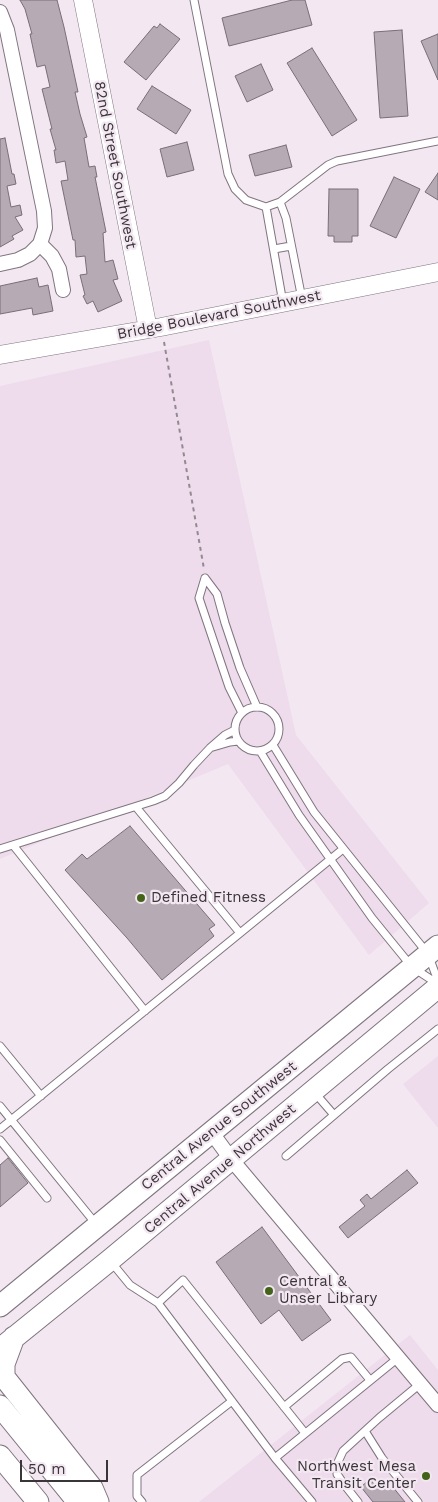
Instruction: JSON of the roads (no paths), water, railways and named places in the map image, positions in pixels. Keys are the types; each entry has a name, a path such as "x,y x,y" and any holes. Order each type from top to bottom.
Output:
{"main road":[{"name":"Central Avenue Southwest","path":"0,1306 433,950"},
{"name":"Central Avenue Northwest","path":"7,1343 313,1091 438,984"},
{"path":"7,1343 4,1377 92,1488 98,1502"},
{"path":"0,1406 78,1502"},
{"path":"0,1456 38,1502"}],"street":[{"name":"82nd Street Southwest","path":"83,0 155,328"},
{"path":"0,12 7,30 44,211 45,228 40,244 30,254 18,260 0,264"},
{"path":"40,244 52,256 59,269 63,290"},
{"name":"Bridge Boulevard Southwest","path":"0,355 155,328 438,272"},
{"path":"212,1133 231,1159 438,1405"}],"lane":[{"path":"194,0 228,174 235,188 246,200 266,207 280,202 328,165 337,161 438,141"},
{"path":"280,202 286,218 302,300"},
{"path":"266,207 284,303"},
{"path":"274,250 291,246"},
{"path":"242,713 229,687 199,598 205,578 217,594 240,668 257,707"},
{"path":"257,707 271,712 279,724 277,739 273,745 260,751 247,749 238,741 235,730 235,724 242,713 257,707"},
{"path":"0,850 165,796 210,748 225,735 235,730"},
{"path":"210,748 238,741"},
{"path":"273,745 314,812 343,849 433,950 438,984"},
{"path":"260,751 299,815 372,918 412,967 438,984"},
{"path":"136,807 240,933"},
{"path":"13,845 145,1011"},
{"path":"0,1129 343,849"},
{"path":"286,1156 438,1029"},
{"path":"0,1046 41,1096"},
{"path":"313,1091 334,1115"},
{"path":"0,1106 97,1226"},
{"path":"0,1140 47,1198"},
{"path":"110,1260 130,1285 158,1303 275,1458 312,1502"},
{"path":"158,1303 183,1280 305,1433"},
{"path":"284,1407 342,1359 351,1356 370,1380"},
{"path":"275,1458 398,1358"},
{"path":"358,1502 337,1474 338,1462 343,1451 420,1384"},
{"path":"142,1502 137,1496 137,1475 232,1401"},
{"path":"365,1431 382,1458 418,1502"}],"place":[{"name":"Defined Fitness","path":"141,898"},
{"name":"Central & Unser Library","path":"269,1291"},
{"name":"Northwest Mesa Transit Center","path":"426,1476"}]}
